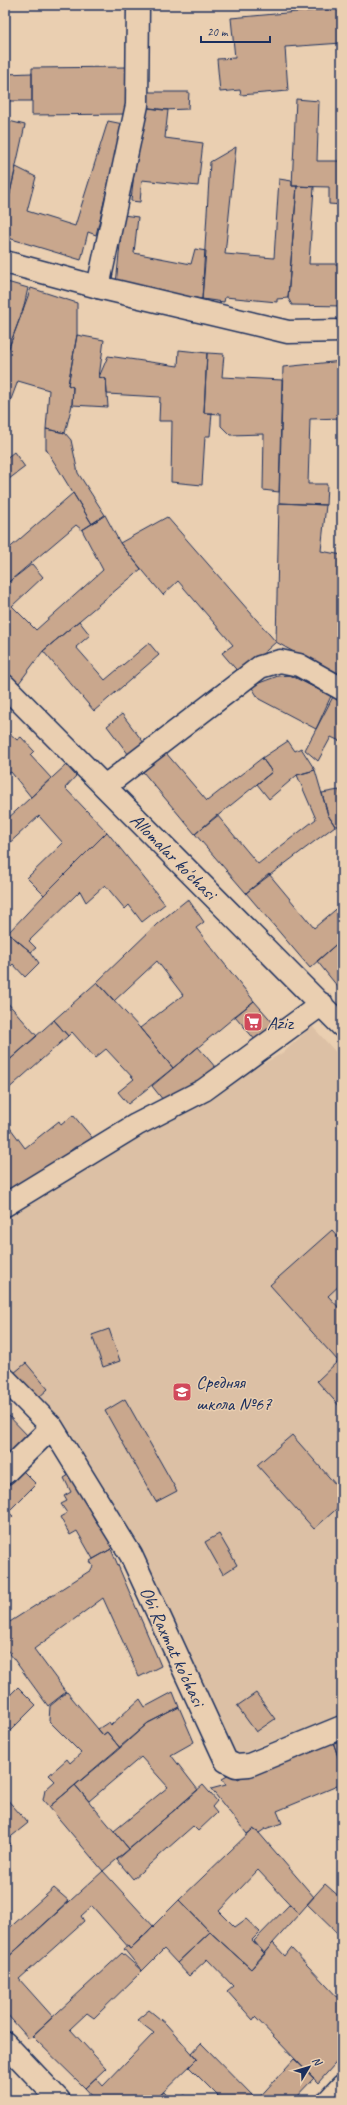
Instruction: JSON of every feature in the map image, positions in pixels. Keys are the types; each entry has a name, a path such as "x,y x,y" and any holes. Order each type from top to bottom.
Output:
{"street":[{"path":"98,288 137,105 138,5"},
{"path":"5,262 98,288 288,332 342,331"},
{"path":"105,786 260,667 280,660 299,665 342,689"},
{"name":"Allomalar ko'chasi","path":"5,686 322,1004 342,1026"},
{"path":"5,1205 136,1125 204,1090 322,1004"},
{"path":"5,1379 52,1427 5,1473"},
{"name":"Obi Raxmat ko'chasi","path":"52,1427 131,1555 226,1761 236,1766 249,1765 342,1727"},
{"path":"5,2043 59,2100"},
{"path":"329,2100 342,2086"}],"shaded area":[{"name":"Средняя школа №67","path":"312,1026 342,1059 342,1714 232,1757 210,1695 38,1410 5,1374 5,1207 284,1052"}],"building":[{"path":"317,5 342,5 342,8 318,10"},
{"path":"342,8 342,43 285,47 288,91 241,95 240,90 220,92 217,59 235,58 231,18"},
{"path":"127,67 127,114 32,115 32,68"},
{"path":"32,73 32,101 5,101 5,74"},
{"path":"143,92 189,92 188,109 163,110 141,107"},
{"path":"296,99 319,101 317,161 342,161 342,205 329,204 329,187 292,186"},
{"path":"141,107 168,110 165,138 203,143 198,186 142,180 140,202 131,201"},
{"path":"5,120 25,125 5,215"},
{"path":"108,121 123,124 96,235 88,232 81,260 5,237 5,215 16,167 36,177 27,211 75,226"},
{"path":"236,147 225,254 274,258 279,179 292,181 292,186 297,186 288,298 277,299 277,302 225,297 224,302 202,299 210,162"},
{"path":"297,186 314,187 309,264 342,264 342,306 292,305 288,298"},
{"path":"123,215 138,217 134,253 191,264 195,249 206,251 202,299 116,284"},
{"path":"7,282 28,288 23,310 5,358 5,284"},
{"path":"31,288 77,303 77,335 68,385 73,387 72,405 65,433 46,429 49,390 18,381 5,415 5,358"},
{"path":"77,335 104,340 99,377 106,379 108,407 72,405 73,387 68,385"},
{"path":"179,350 207,353 204,413 212,413 210,436 205,436 202,485 171,482 172,421 159,421 160,397 107,394 106,379 99,377 108,356 178,366"},
{"path":"207,353 224,354 222,377 282,380 279,492 263,490 264,434 230,435 221,426 221,414 204,413"},
{"path":"342,361 342,418 310,419 308,484 327,484 326,505 279,503 283,367"},
{"path":"46,429 65,433 71,440 78,473 105,515 92,524 46,449"},
{"path":"14,452 25,467 5,482 5,459"},
{"path":"73,493 92,524 82,530 76,525 5,585 5,552"},
{"path":"279,503 326,505 321,551 342,555 340,639 342,640 342,679 276,642"},
{"path":"105,515 120,543 141,569 43,651 19,683 5,670 5,585 32,564 43,577 12,606 36,630 103,570 82,530"},
{"path":"167,517 276,642 240,674 222,653 233,645 178,581 163,595 120,543"},
{"path":"79,621 90,635 76,647 105,680 149,643 159,655 94,711 43,651"},
{"path":"290,675 331,696 316,729 259,699 251,686 278,676"},
{"path":"335,693 342,697 342,742 331,737 318,761 305,750"},
{"path":"122,714 147,747 132,759 107,726"},
{"path":"5,729 17,740 21,737 34,751 30,755 51,778 31,797 11,772 6,775 5,774"},
{"path":"288,741 295,751 301,748 315,770 297,775 269,799 257,784 272,772 262,758"},
{"path":"166,753 207,801 262,758 272,772 195,834 143,772"},
{"path":"66,765 76,776 65,788 107,832 44,895 27,878 63,843 39,816 5,847 5,821"},
{"path":"315,770 328,815 335,826 246,893 195,834 217,815 258,864 316,819 297,775"},
{"path":"339,790 342,802 342,826 335,826 328,815 322,793"},
{"path":"107,832 165,904 142,922 129,905 125,909 105,885 86,902 80,891 29,941 36,948 31,952 8,933"},
{"path":"269,874 314,928 341,905 342,906 342,939 310,968 246,893"},
{"path":"188,899 204,922 196,928 254,1001 173,1068 140,1028 183,995 157,961 114,1001 97,982 157,924"},
{"path":"8,933 31,952 39,963 25,977 13,964 5,972 5,936"},
{"path":"342,939 342,992 317,961"},
{"path":"97,982 140,1028 173,1068 128,1104 118,1092 134,1079 106,1049 95,1058 72,1032 68,1036 54,1020"},
{"path":"5,1000 37,1036 5,1064"},
{"path":"254,1001 275,1025 256,1041 235,1016"},
{"path":"54,1020 68,1036 5,1092 5,1064"},
{"path":"198,1047 216,1068 167,1105 152,1086"},
{"path":"73,1115 95,1141 75,1147 7,1200 5,1197 5,1121 25,1148 59,1121 61,1125"},
{"path":"332,1230 342,1241 342,1283 328,1296 342,1311 342,1409 317,1381 338,1361 270,1285"},
{"path":"109,1329 120,1361 103,1367 92,1335"},
{"path":"26,1363 48,1389 37,1399 14,1373"},
{"path":"125,1399 177,1491 156,1502 105,1411"},
{"path":"5,1412 30,1438 5,1462"},
{"path":"292,1435 336,1485 342,1480 342,1504 314,1529 257,1465"},
{"path":"22,1470 36,1484 8,1512 13,1516 5,1524 5,1488"},
{"path":"72,1473 95,1520 97,1519 113,1548 93,1559 77,1531 70,1535 60,1517 67,1513 61,1504 67,1501 64,1496 71,1492 64,1478"},
{"path":"219,1534 237,1565 223,1574 205,1542"},
{"path":"111,1549 161,1666 139,1677 103,1598 34,1649 66,1692 48,1706 5,1647 5,1625 91,1570 93,1566 90,1561"},
{"path":"18,1687 36,1705 5,1736 5,1700"},
{"path":"67,1692 103,1735 107,1732 120,1748 49,1807 43,1800 45,1790 55,1781 49,1775 67,1759 70,1763 81,1753 49,1721 50,1706"},
{"path":"173,1692 179,1707 148,1723 120,1748 107,1732 103,1735 98,1729 109,1722 111,1725 140,1699 145,1707"},
{"path":"256,1693 275,1719 256,1732 237,1706"},
{"path":"179,1707 194,1742 171,1755 198,1790 129,1849 114,1831 168,1787 141,1757 89,1801 75,1785 148,1723"},
{"path":"342,1739 342,1767 333,1742"},
{"path":"333,1742 342,1769 342,1784 277,1811 282,1823 265,1829 259,1833 253,1829 247,1834 211,1789 226,1785 222,1779 235,1772 238,1779 255,1771 255,1775"},
{"path":"75,1785 129,1849 103,1871 49,1807"},
{"path":"203,1785 217,1801 212,1807 217,1813 198,1831 193,1826 133,1879 117,1860"},
{"path":"5,1797 28,1823 7,1840 5,1838"},
{"path":"253,1829 259,1833 314,1897 299,1914 258,1870 219,1911 235,1927 246,1919 260,1932 252,1940 265,1954 251,1969 210,1932 179,1900"},
{"path":"5,1838 11,1844 5,1850"},
{"path":"103,1871 154,1927 130,1949 92,1906 81,1916 84,1921 19,1979 53,2017 29,2039 5,2012 5,1960"},
{"path":"325,1884 342,1899 342,1938 307,1904"},
{"path":"54,1888 69,1901 5,1960 5,1932"},
{"path":"179,1900 210,1932 177,1963 164,1949 142,1971 124,1949 128,1946 130,1949"},
{"path":"290,1904 299,1914 264,1953 254,1941"},
{"path":"210,1932 251,1969 273,1943 285,1956 291,1948 342,2002 342,2056 318,2083 255,2017 253,2020 227,1991 233,1986 207,1959 189,1976 177,1963"},
{"path":"122,1953 142,1971 94,2018 87,2013 70,2029 106,2068 85,2088 32,2036"},
{"path":"149,2010 166,2024 197,2059 155,2100 96,2100 85,2088 96,2078 103,2086 154,2033 137,2020"},
{"path":"201,2043 257,2100 222,2100 189,2067 197,2059 192,2053"},
{"path":"294,2059 314,2078 293,2100 257,2100"},
{"path":"164,2092 171,2100 155,2100"},
{"path":"185,2095 189,2100 178,2100"}],"place":[{"name":"Aziz","path":"253,1022"},
{"name":"Средняя школа №67","path":"182,1392"}]}
